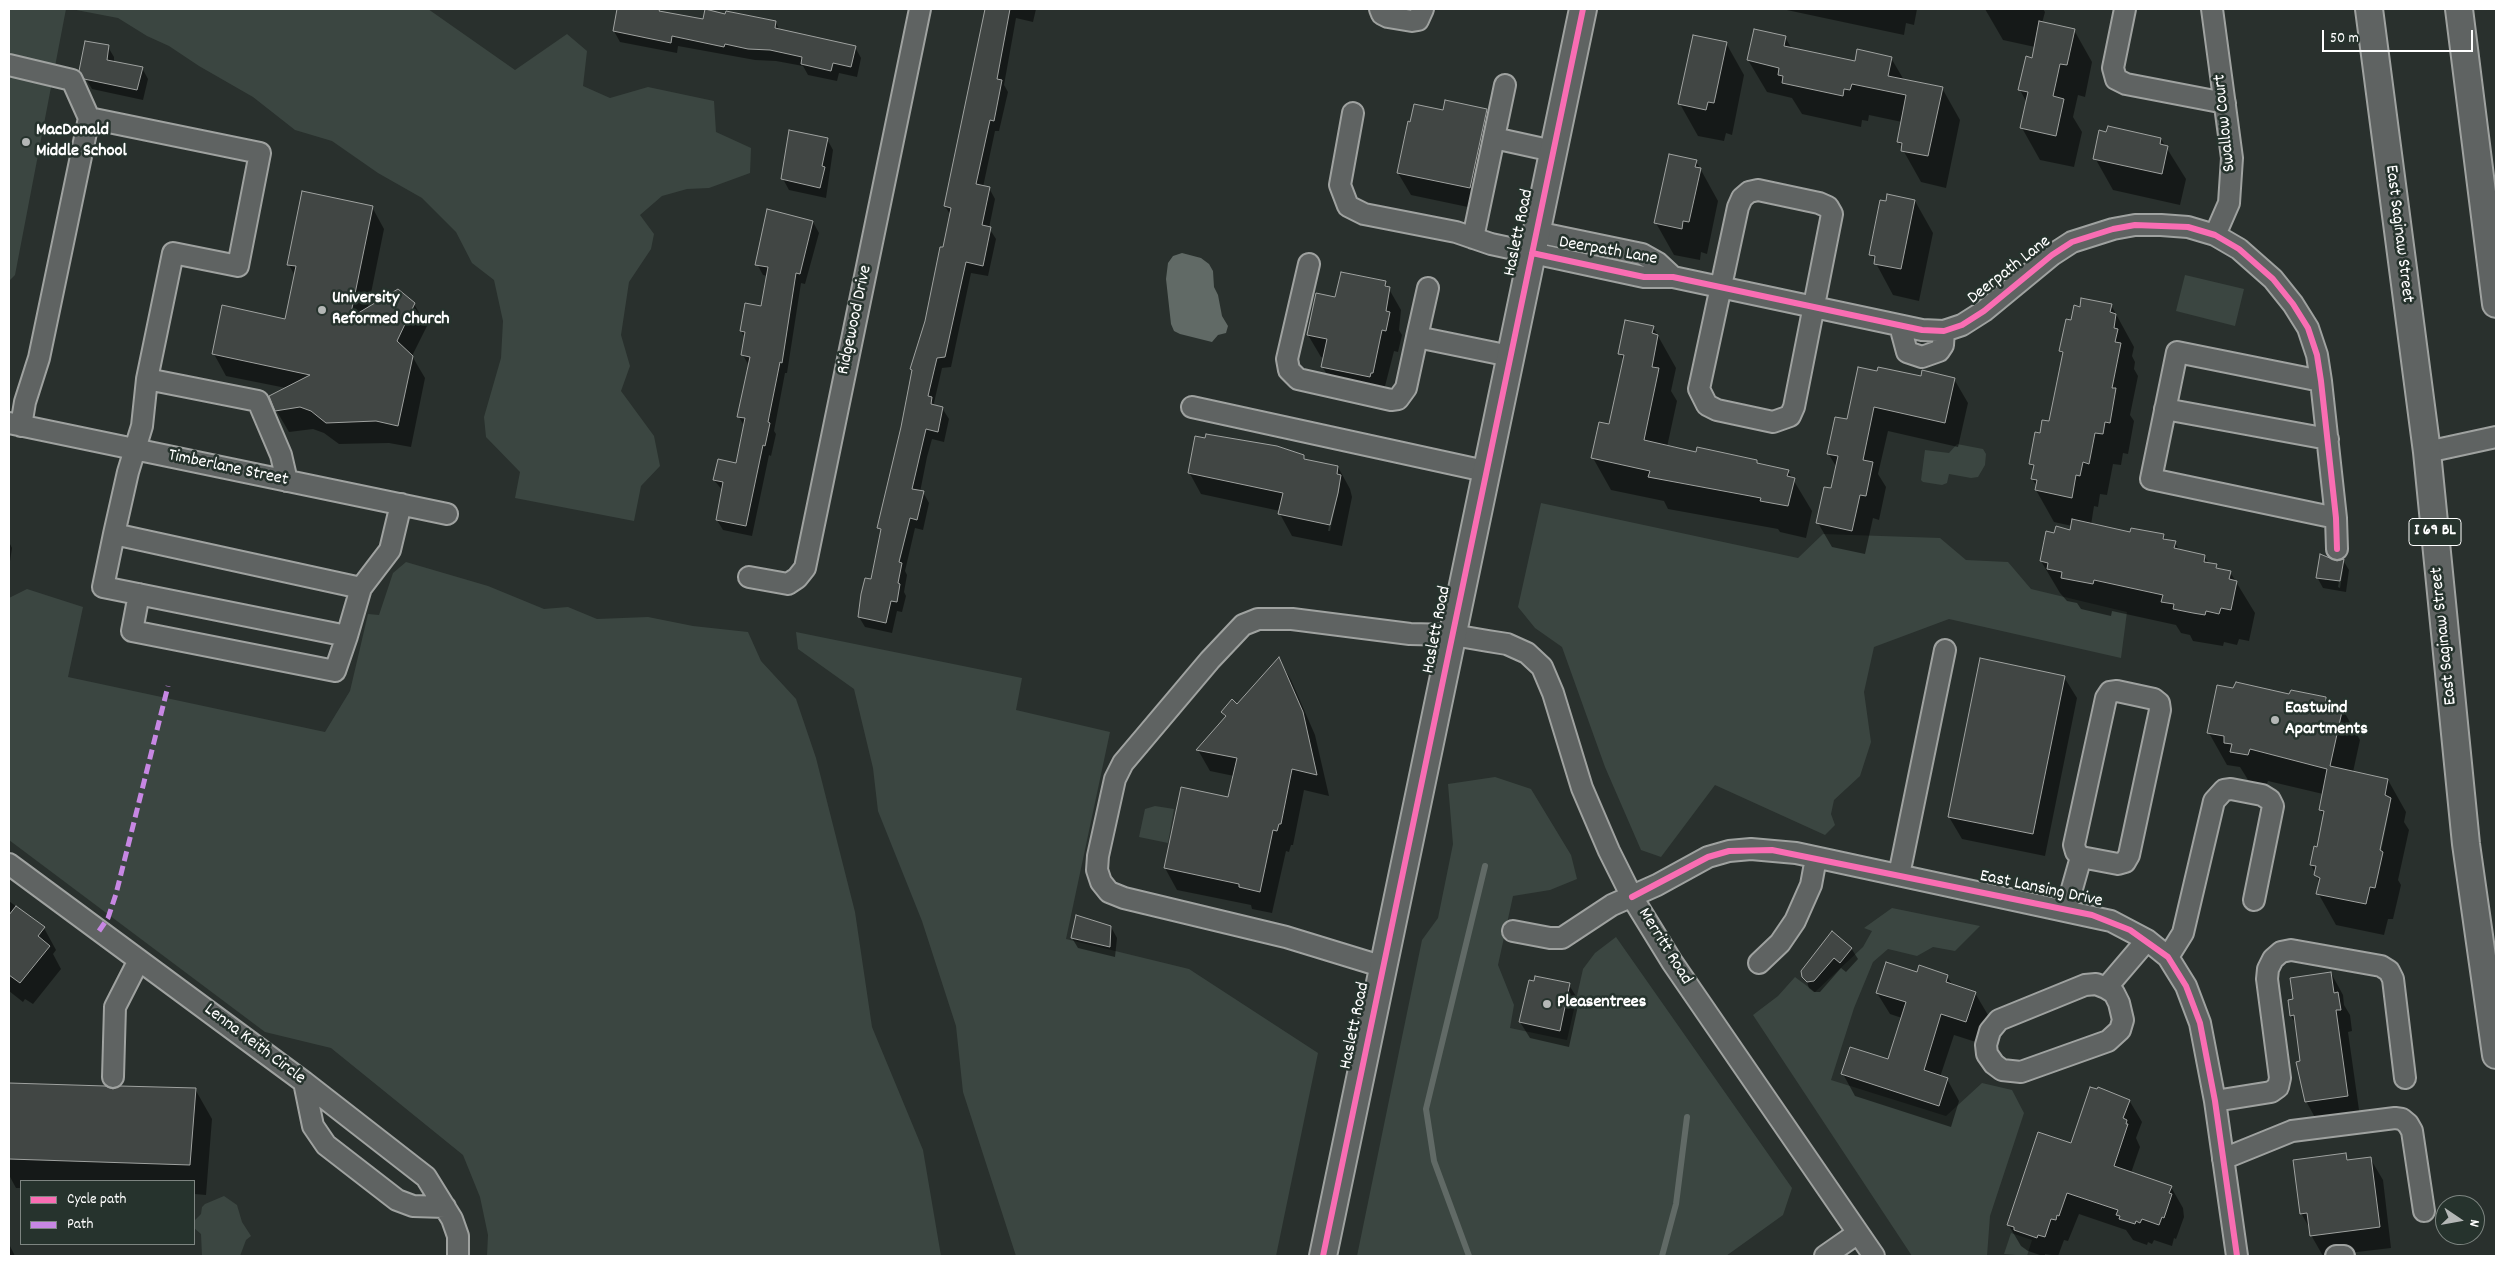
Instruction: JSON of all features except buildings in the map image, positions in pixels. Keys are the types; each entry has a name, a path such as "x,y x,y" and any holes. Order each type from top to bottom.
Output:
{"main road":[{"name":"Haslett Road","path":"1323,1256 1453,635 1485,471 1583,9"},
{"name":"East Saginaw Street","path":"2369,9 2427,452 2466,844 2496,1055"},
{"path":"2459,9 2496,304"}],"street":[{"name":"Ridgewood Drive","path":"749,577 788,584 797,578 805,568 920,9"},
{"path":"1380,9 1382,14 1412,21 1418,20 1423,9"},
{"path":"2125,9 2113,68 2116,79 2126,84 2225,103"},
{"name":"Swallow Court","path":"2212,9 2232,158 2229,202 2215,235"},
{"path":"9,65 72,80 89,118 39,358 25,402 15,425"},
{"path":"1472,238 1505,85"},
{"name":"Deerpath Lane","path":"1353,113 1340,186 1348,206 1364,214 1472,238 1534,242 1642,254 1658,263 1673,277 1922,330 1944,330 1962,325 1984,312 2052,255 2072,242 2113,229 2135,225 2188,228 2215,235 2239,249 2258,264 2293,304 2308,328 2317,355 2321,381 2336,518 2337,549"},
{"path":"89,118 260,153 238,266 173,253 147,379 142,426 114,534 103,587 347,636"},
{"path":"1494,138 1553,152"},
{"path":"1758,190 1819,203 1828,207 1832,214 1814,307 1794,407 1790,416 1773,422 1716,410 1706,405 1701,398 1699,389 1738,207 1742,198 1749,192 1758,190"},
{"path":"1309,264 1287,359 1289,370 1298,379 1391,400 1398,399 1406,388 1428,288"},
{"path":"1900,326 1907,352 1922,358 1939,351 1943,345 1944,330"},
{"path":"1417,337 1510,356"},
{"path":"2321,381 2176,352 2151,479 2336,518"},
{"path":"147,379 258,401 281,455 287,481"},
{"path":"1192,407 1485,471"},
{"path":"2165,409 2328,440"},
{"name":"Timberlane Street","path":"15,425 447,514"},
{"path":"2427,452 2496,437"},
{"path":"139,594 132,631 335,671 361,588 390,550 401,504"},
{"path":"114,534 361,588"},
{"name":"Merritt Road","path":"1384,967 1286,937 1124,898 1110,892 1101,882 1097,870 1098,856 1115,779 1123,762 1210,660 1243,625 1258,619 1274,617 1351,625 1410,634 1453,635 1507,644 1528,653 1542,668 1553,693 1582,788 1609,851 1632,897 1672,962 1874,1256"},
{"path":"1899,876 1946,650"},
{"path":"2117,691 2154,699 2159,703 2160,710 2129,855 2125,862 2118,864 2081,856 2076,852 2074,845 2106,698 2110,692 2117,691"},
{"path":"2168,957 2183,934 2214,801 2224,790 2231,789 2262,795 2270,800 2273,806 2254,900"},
{"name":"East Lansing Drive","path":"1513,931 1550,938 1562,938 1612,905 1632,897 1708,857 1729,851 1772,850 2066,910 2111,921 2147,940 2168,957 2186,986 2200,1023 2215,1102 2237,1256"},
{"path":"2066,910 2081,856"},
{"path":"1759,963 1780,943 1795,921 1811,885 1816,858"},
{"name":"Lenna Keith Circle","path":"9,864 304,1082 426,1177 445,1207 458,1236 458,1256"},
{"path":"2106,988 2147,940"},
{"path":"2215,1102 2271,1092 2278,1087 2280,1078 2267,979 2268,969 2273,959 2281,952 2290,950 2381,966 2389,971 2393,979 2405,1078"},
{"path":"114,1077 115,1006 139,960"},
{"path":"2096,984 2106,988 2114,993 2119,1003 2123,1020 2120,1030 2108,1041 2021,1072 2002,1070 1994,1064 1988,1054 1986,1045 1990,1030 1999,1020 2009,1014 2085,985 2096,984"},
{"path":"304,1082 313,1126 326,1145 397,1200 413,1206 445,1207"},
{"path":"2223,1159 2292,1131 2395,1118 2402,1119 2412,1131 2424,1211"},
{"path":"1825,1256 1858,1233"},
{"path":"2336,1256 2344,1256"}],"shaded area":[{"name":"MacDonald Middle School","path":"9,9 66,9 15,275 9,281"},
{"path":"71,9 428,9 515,70 567,34 587,51 583,86 610,98 648,87 714,101 716,132 751,148 750,173 709,188 687,189 662,196 640,215 654,234 651,249 629,282 621,335 630,366 621,391 654,436 660,466 641,486 634,521 515,498 520,472 486,437 484,417 501,358 503,321 494,280 472,263 456,232 422,198 378,173 332,141 295,130 253,97 199,66 169,46 147,36 118,18"},
{"path":"1182,253 1201,258 1209,264 1213,271 1214,287 1218,295 1222,316 1228,326 1226,333 1218,335 1212,342 1180,334 1174,331 1171,324 1166,279 1168,263 1173,256"},
{"path":"2185,275 2244,289 2235,326 2176,311"},
{"path":"1957,444 1983,449 1986,454 1985,465 1978,477 1971,478 1949,474 1947,483 1942,485 1923,482 1921,480 1925,450 1949,453"},
{"path":"1541,503 1798,558 1823,534 1940,538 1966,560 2008,562 2031,589 2127,612 2121,658 1949,619 1874,647 1864,692 1871,742 1860,776 1834,800 1831,814 1835,825 1825,835 1715,785 1661,857 1641,850 1605,767 1562,647 1535,628 1518,607"},
{"path":"406,562 488,586 544,609 568,607 597,619 648,617 693,626 748,632 761,661 796,699 816,758 855,912 872,1027 923,1150 941,1256 487,1256 488,1235 480,1197 463,1155 331,1048 265,1032 9,840 9,598 27,589 83,607 68,677 325,732 350,691 368,614 379,615 393,573"},
{"path":"796,632 1022,678 1016,710 1110,732 1066,939 1189,969 1318,1053 1276,1256 1016,1256 963,1092 956,1026 922,921 878,811 873,768 854,689 798,649"},
{"path":"1495,777 1531,789 1571,855 1577,879 1550,890 1513,896 1498,965 1514,1005 1510,1028 1567,1040 1583,969 1595,953 1616,937 1792,1188 1783,1215 1726,1256 1357,1256 1422,940 1438,918 1453,844 1448,784"},
{"path":"1155,806 1174,809 1168,843 1139,837 1145,809"},
{"path":"1892,908 1980,926 1955,951 1933,947 1917,956 1888,949 1873,962 1854,1008 1831,1080 1946,1116 1982,1083 2012,1090 2024,1113 1990,1216 1987,1256 1912,1256 1753,1015 1778,996 1795,977 1815,992 1863,947 1872,931 1864,928"},
{"path":"224,1196 237,1205 242,1222 251,1236 246,1240 240,1256 202,1256 201,1234 195,1229 195,1220 201,1214 202,1207"},
{"path":"2011,1233 2032,1240 2027,1256 2004,1254"}],"waterway":[{"path":"1469,1256 1434,1161 1426,1109 1485,866"},
{"path":"1662,1256 1676,1204 1687,1117"}],"marked path":[{"path":"99,931 108,918 116,894 168,686"}],"cycle path":[{"path":"1323,1256 1583,9"},
{"path":"1532,253 1644,277 1673,277 1922,330 1944,331 1962,325 1984,311 2052,255 2072,242 2113,229 2135,225 2188,227 2215,235 2239,249 2273,279 2293,304 2308,328 2317,355 2321,381 2336,518 2337,549"},
{"path":"1632,897 1708,857 1729,851 1772,850 2092,915 2130,930 2168,957 2186,986 2200,1023 2215,1101 2237,1256"}],"place":[{"name":"MacDonald Middle School","path":"26,142"},
{"name":"University Reformed Church","path":"322,310"},
{"name":"Eastwind Apartments","path":"2275,720"},
{"name":"Pleasentrees","path":"1547,1004"}]}
